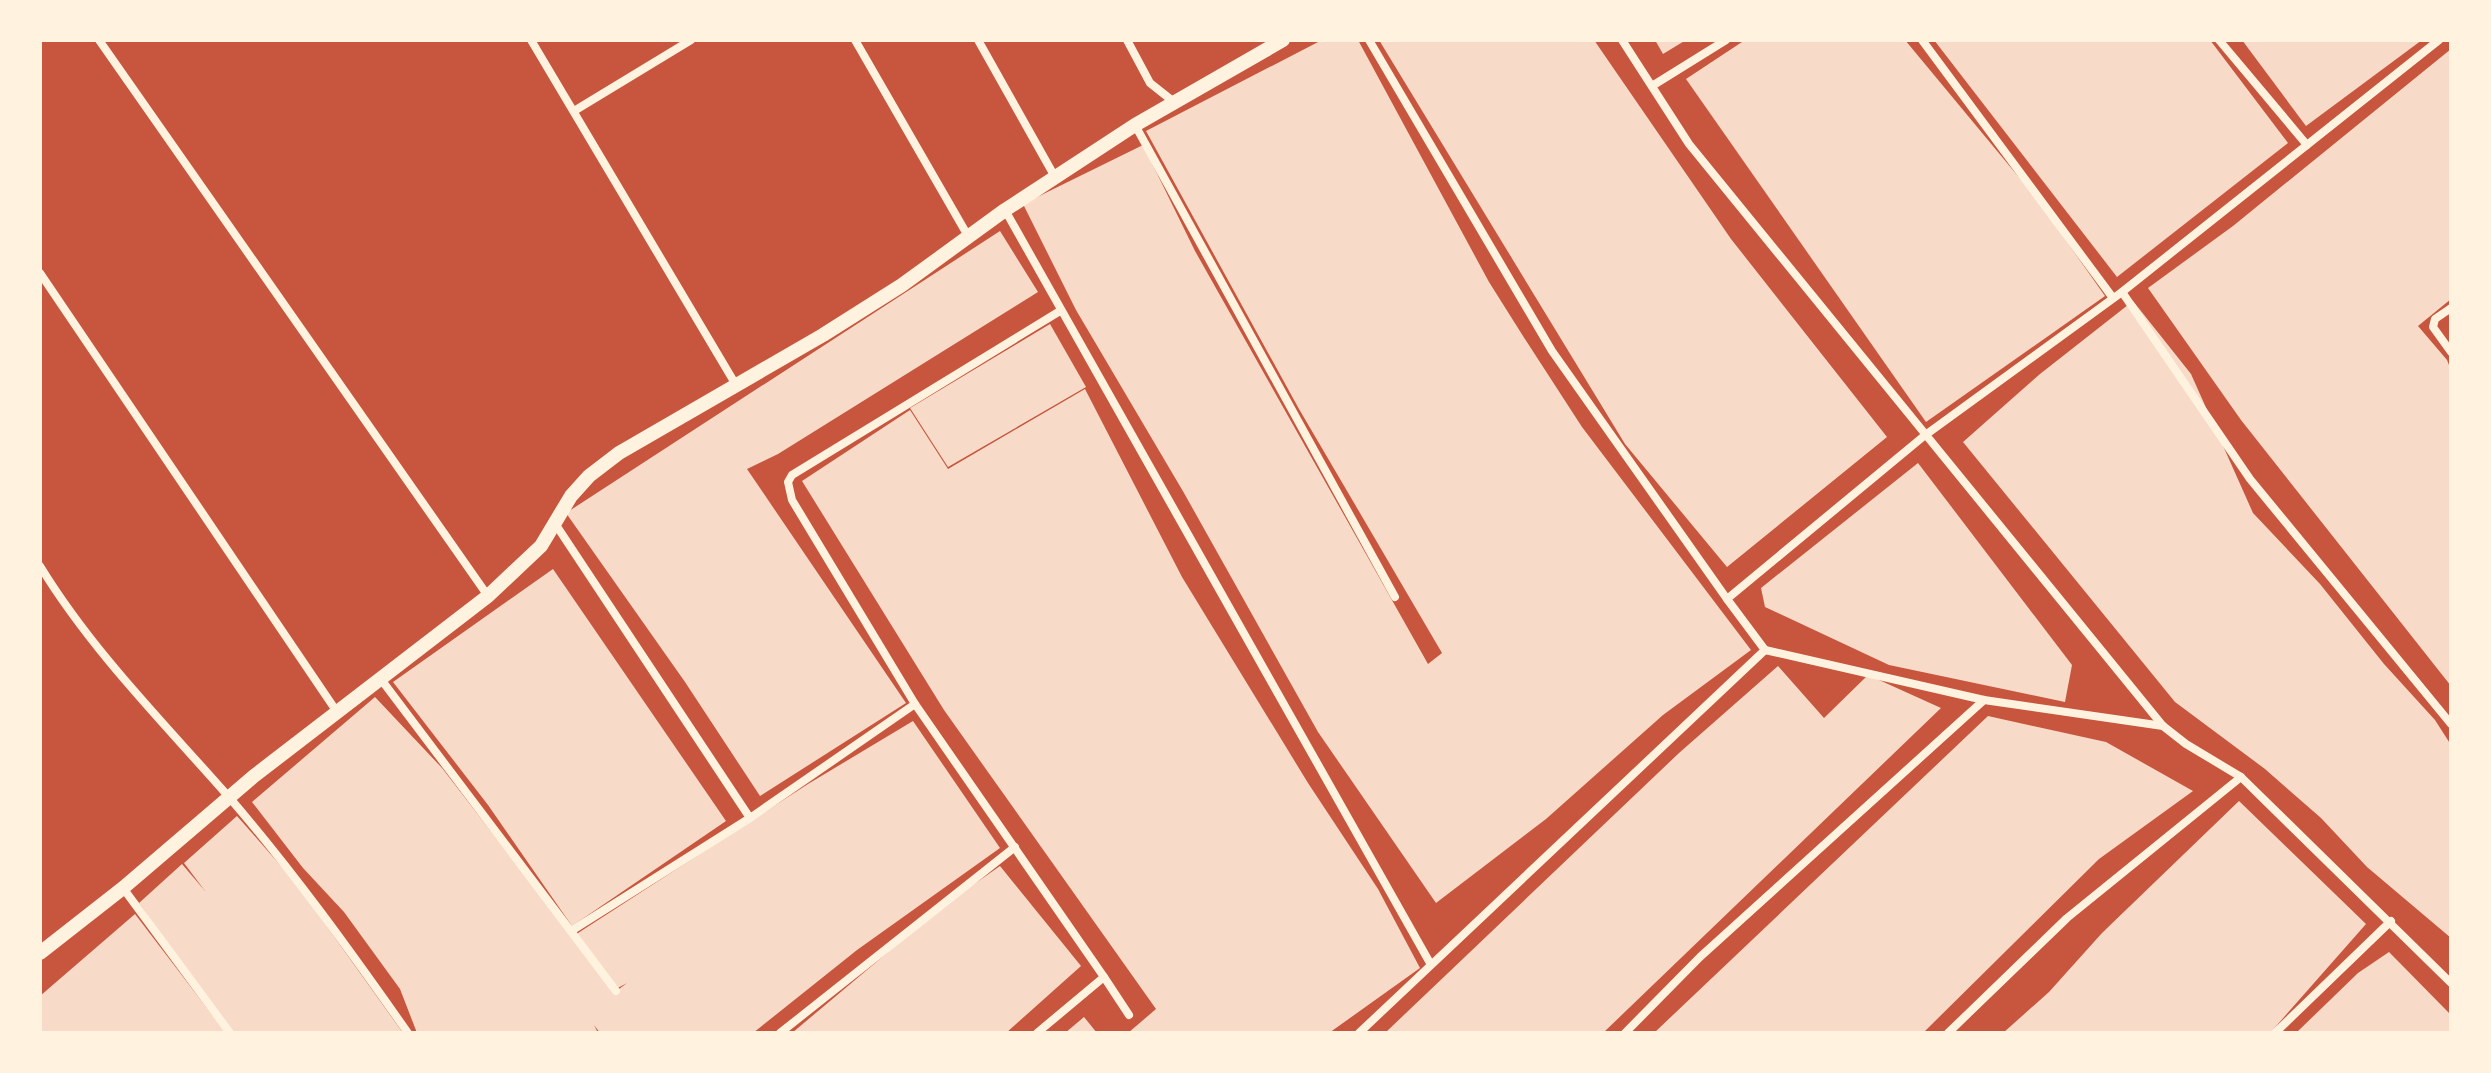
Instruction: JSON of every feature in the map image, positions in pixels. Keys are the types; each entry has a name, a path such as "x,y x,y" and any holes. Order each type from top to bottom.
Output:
{"street":[{"path":"99,40 488,596"},
{"path":"531,40 736,385"},
{"path":"574,111 691,40"},
{"path":"855,40 968,236"},
{"path":"978,40 1055,177"},
{"path":"1127,40 1150,83 1174,102"},
{"path":"40,953 379,678 488,596 521,567 556,525 571,496 596,470 902,285 1005,210 1135,125 1283,40"},
{"path":"1369,40 1552,351 1765,650 1984,700 2163,726"},
{"path":"1622,40 1689,144 2163,726 2186,744 2241,777 2451,983"},
{"path":"1652,86 1726,40"},
{"path":"1922,40 2113,298"},
{"path":"2219,40 2307,145"},
{"path":"1727,599 1924,436 2122,292 2439,40"},
{"path":"1135,125 1395,597"},
{"path":"1005,210 1430,963"},
{"path":"40,273 337,712"},
{"path":"2122,292 2250,479 2451,724"},
{"path":"2451,308 2435,319 2433,327 2451,352"},
{"path":"1060,311 792,475 788,482 792,500 915,704 1129,1015"},
{"path":"556,525 750,818"},
{"path":"40,566 62,603 106,659 229,798 338,933 408,1033"},
{"path":"1359,1033 1765,650"},
{"path":"379,678 616,991"},
{"path":"1625,1033 1700,957 1984,700"},
{"path":"571,931 750,818 915,704"},
{"path":"1948,1033 2067,918 2241,777"},
{"path":"780,1033 1015,847"},
{"path":"123,888 230,1033"},
{"path":"2275,1033 2391,921"},
{"path":"1037,1033 1104,977"}],"building":[{"path":"1322,40 1358,40 1489,282 1523,336 1582,427 1751,650 1663,715 1546,819 1436,903 1318,732 1184,493 1076,310 1023,204 1143,145 1195,251 1428,664 1442,653 1299,409 1146,131"},
{"path":"1379,40 1594,40 1731,239 1887,437 1727,567 1625,444"},
{"path":"1655,40 1686,40 1663,54"},
{"path":"1745,40 1905,40 2036,198 2105,296 1926,422 1686,79"},
{"path":"1934,40 2210,40 2288,143 2117,277"},
{"path":"2242,40 2422,40 2306,126"},
{"path":"2451,49 2451,299 2418,326 2447,360 2451,370 2451,686 2241,420 2148,288 2233,226"},
{"path":"1000,231 1038,292 778,454 747,469 906,703 760,796 685,682 566,513"},
{"path":"2133,301 2191,374 2253,513 2320,584 2384,664 2435,720 2451,745 2451,938 2367,867 2321,818 2265,769 2175,702 1963,442 2040,374"},
{"path":"1050,324 1086,387 948,467 910,408"},
{"path":"1085,389 1182,577 1308,783 1378,889 1420,968 1329,1033 1128,1033 1156,1009 944,710 802,481 910,410 948,469"},
{"path":"1918,463 2072,665 2065,702 1889,665 1765,607 1761,588"},
{"path":"553,569 726,821 572,926 488,805 393,682"},
{"path":"1778,666 1824,718 1868,675 1941,708 1603,1033 1385,1033 1679,753"},
{"path":"375,697 442,768 615,992 627,983 616,989 575,935 808,784 913,721 1000,848 857,950 753,1033 600,1033 594,1025 598,1033 417,1033 400,989 344,912 303,868 252,802"},
{"path":"1988,716 2106,742 2193,791 2099,859 1923,1033 1654,1033"},
{"path":"2239,801 2366,924 2270,1033 2003,1033 2049,992 2102,933"},
{"path":"237,816 295,882 403,1033 232,1033 139,903 182,864 205,891 184,863"},
{"path":"1000,866 1081,966 1006,1033 792,1033 943,906"},
{"path":"135,914 226,1033 40,1033 40,996"},
{"path":"2389,952 2451,1015 2451,1033 2296,1033 2358,973"},
{"path":"1084,1017 1097,1033 1065,1033"}]}
